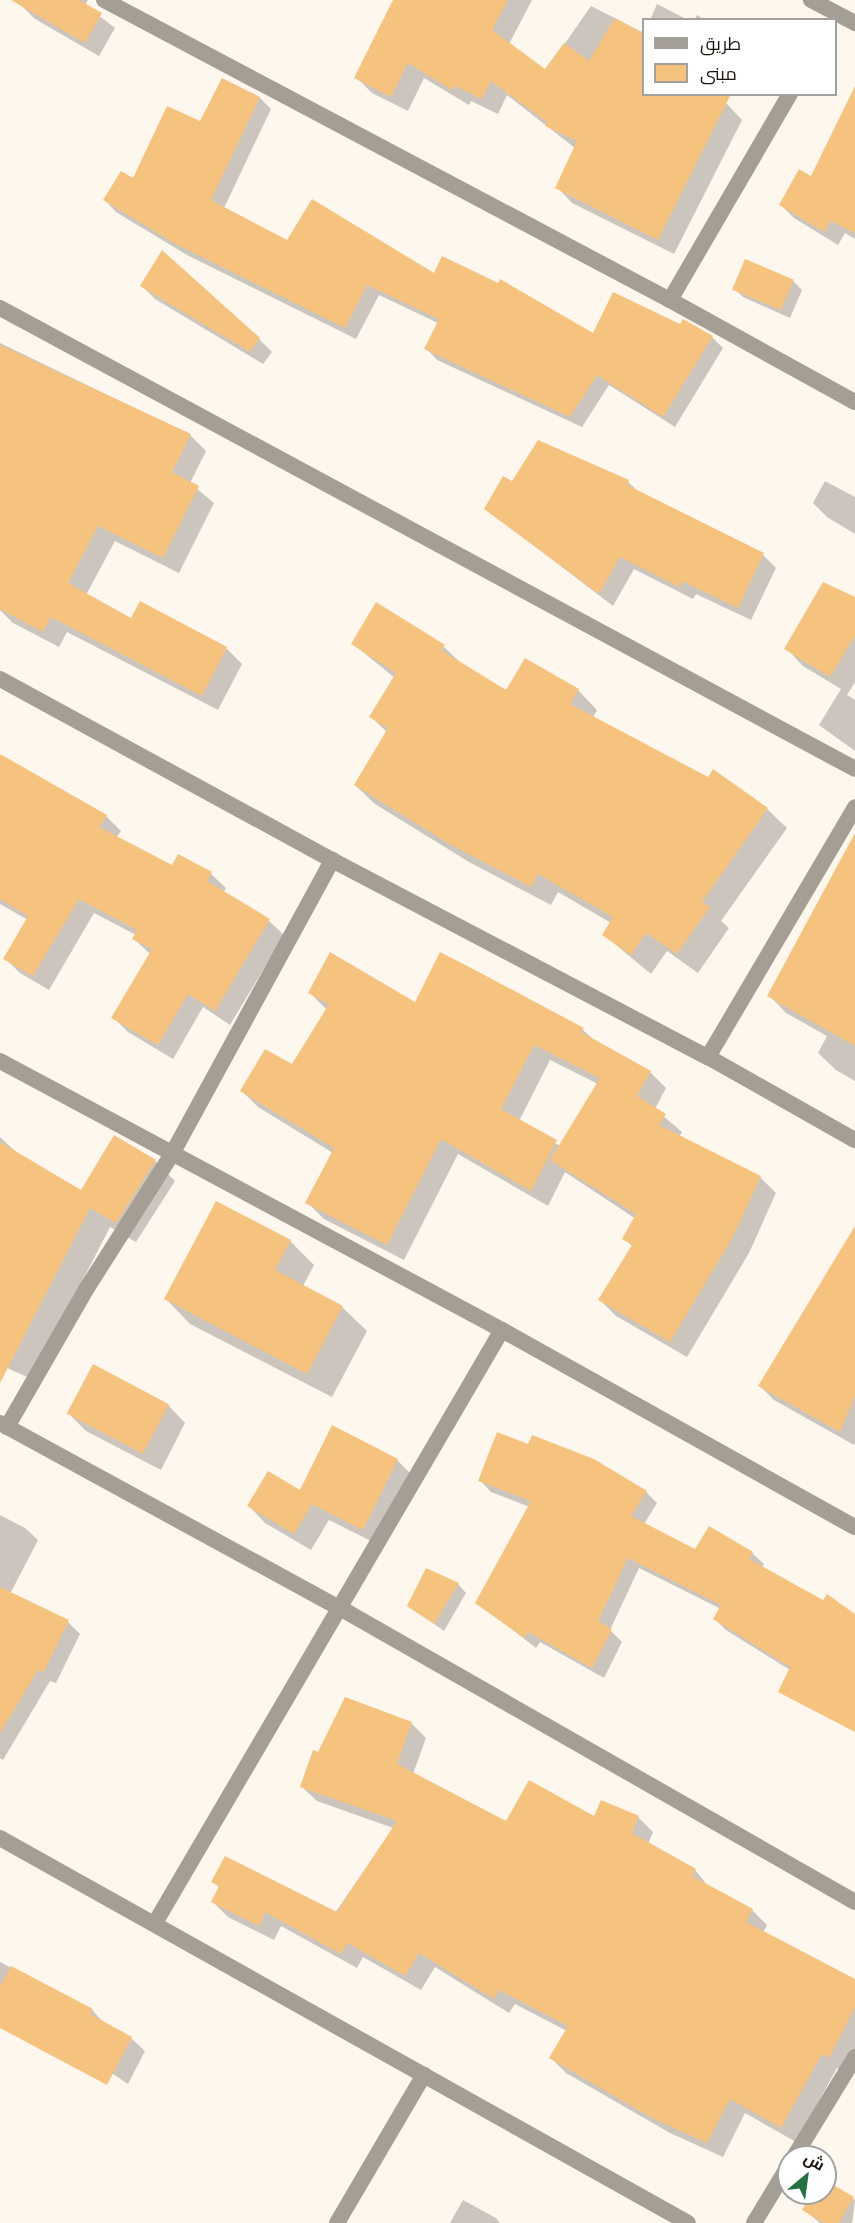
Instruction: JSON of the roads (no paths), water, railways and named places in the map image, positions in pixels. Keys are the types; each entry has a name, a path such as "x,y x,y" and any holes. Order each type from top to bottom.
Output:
{"street":[{"path":"104,0 670,300 855,402"},
{"path":"811,0 838,11 855,23"},
{"path":"670,300 789,96"},
{"path":"0,308 855,769"},
{"path":"0,679 332,860 708,1057 855,1140"},
{"path":"708,1057 855,807"},
{"path":"332,860 172,1154 4,1425 340,1608 855,1902"},
{"path":"0,1061 502,1330 855,1527"},
{"path":"155,1923 502,1330"},
{"path":"0,1838 688,2223"},
{"path":"801,2145 855,2057"},
{"path":"337,2223 424,2075"},
{"path":"754,2223 777,2186"}]}
